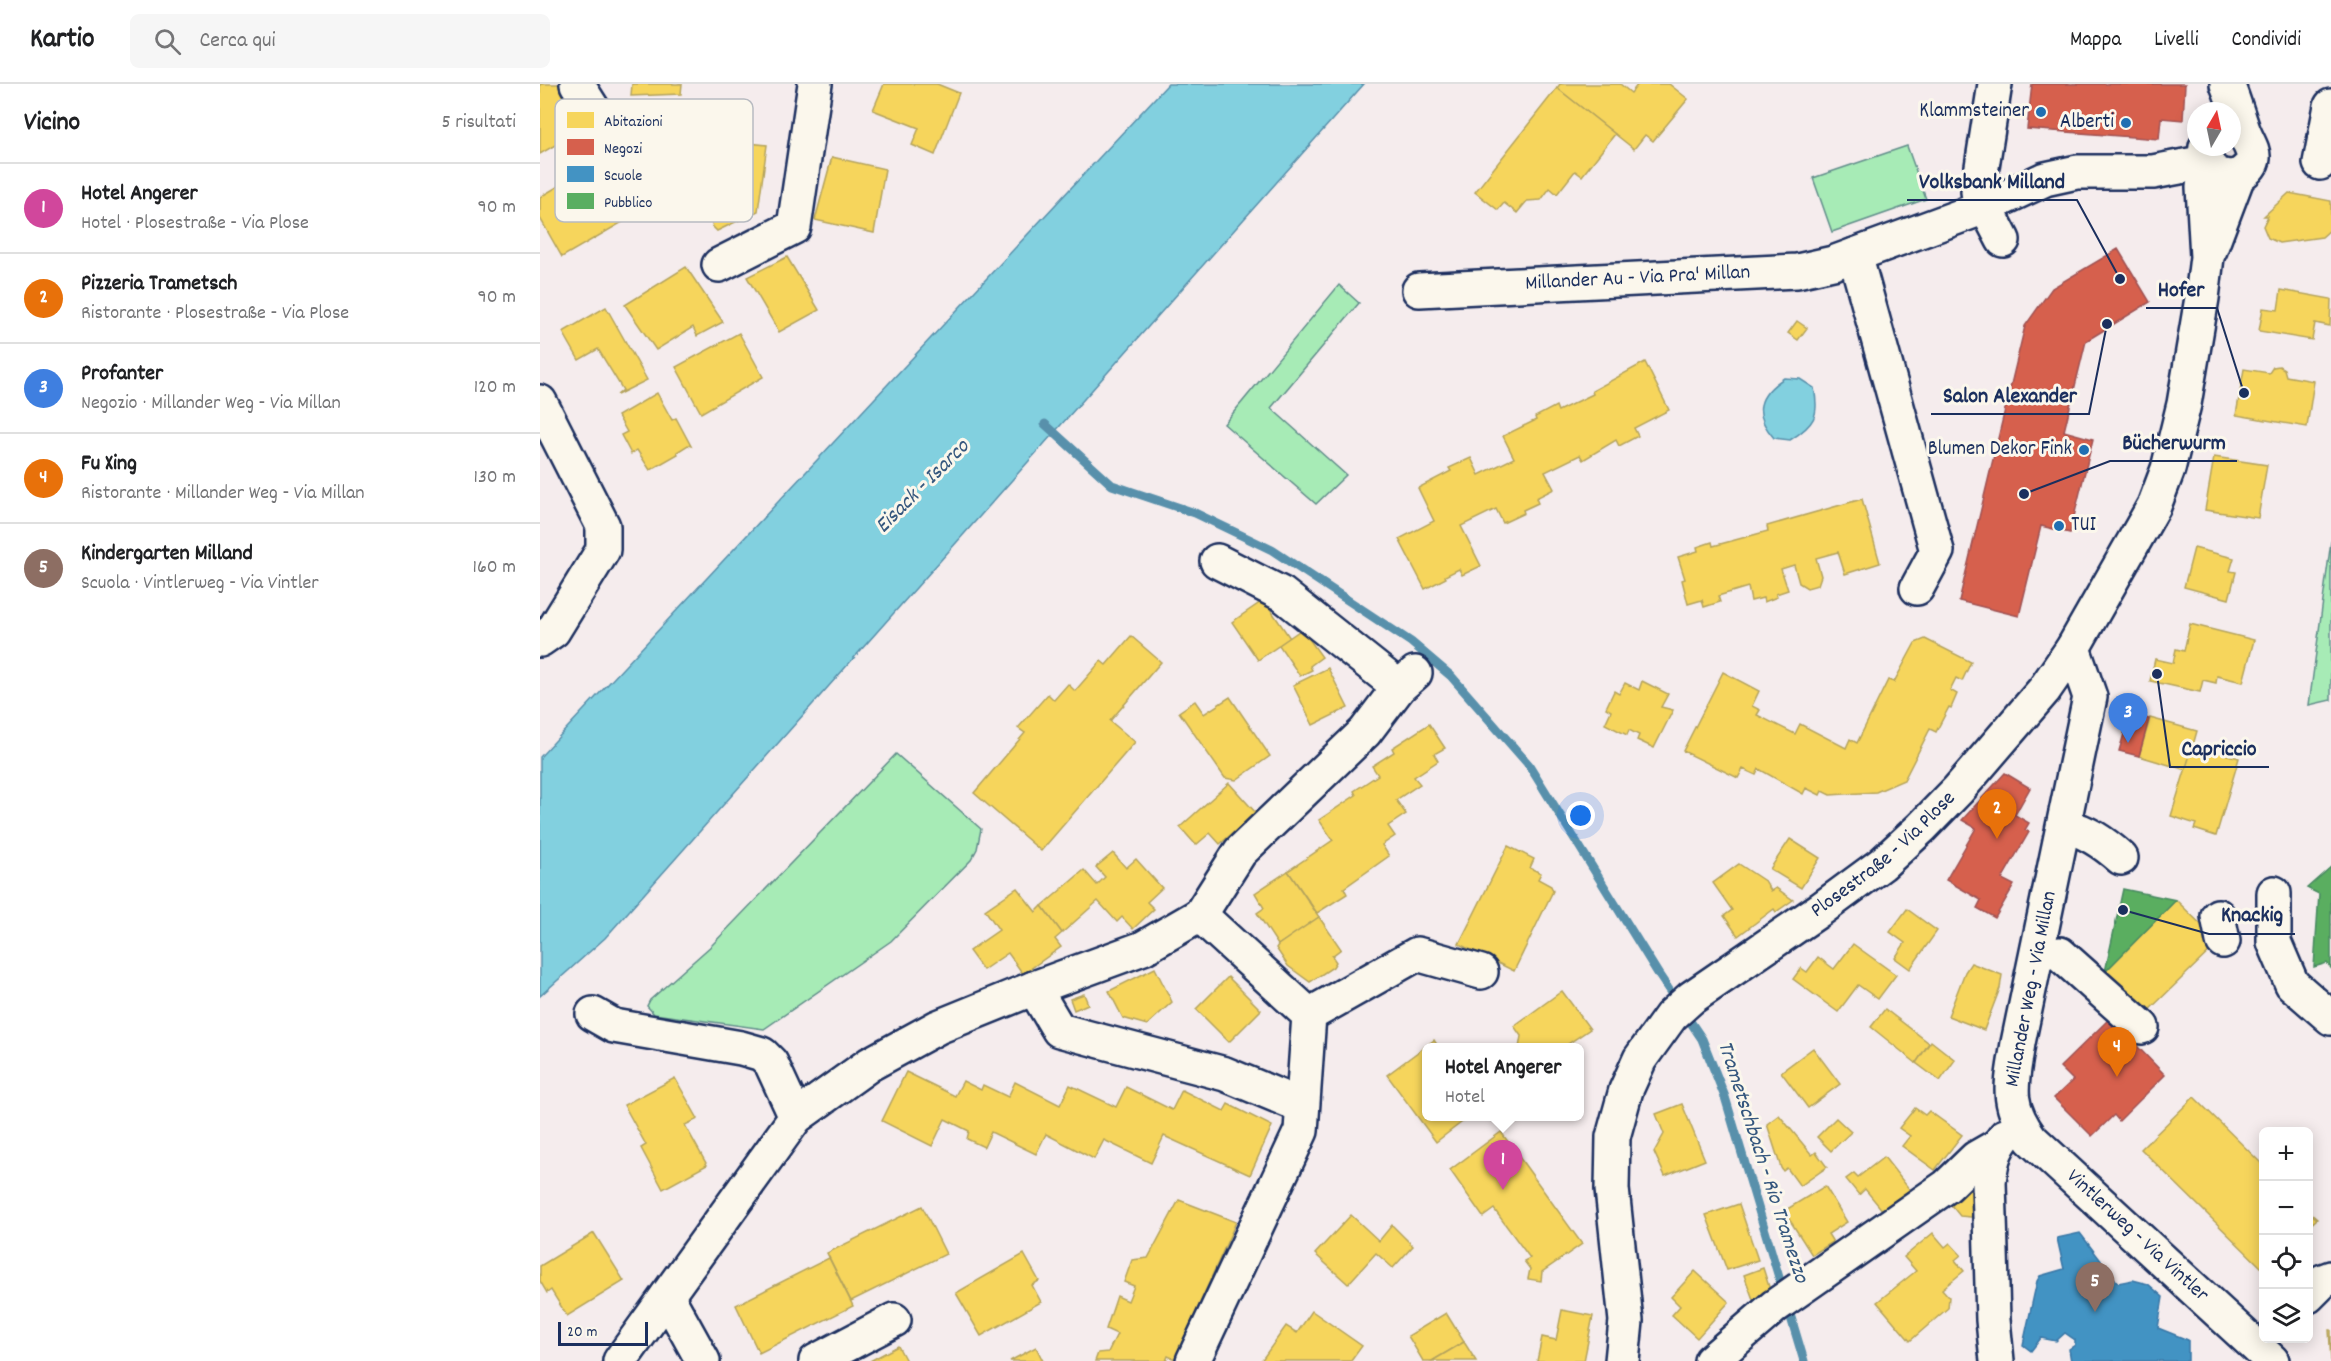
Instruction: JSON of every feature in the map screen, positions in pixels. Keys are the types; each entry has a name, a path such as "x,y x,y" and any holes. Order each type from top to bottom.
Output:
{"street":[{"path":"577,84 586,99"},
{"path":"719,265 794,227 815,84"},
{"path":"1995,84 1978,192 2003,240"},
{"path":"2215,102 2220,84"},
{"name":"Plosestraße - Via Plose","path":"2227,84 2231,102"},
{"path":"2320,163 2331,106"},
{"name":"Plosestraße - Via Plose","path":"2215,163 2248,168 2253,157 2253,148 2241,135"},
{"name":"Millander Au - Via Pra' Millan","path":"1419,290 1797,271 1833,264 1985,207 2045,179 2077,172 2153,172 2215,163"},
{"name":"Plosestraße - Via Plose","path":"2207,257 2203,187 2215,163"},
{"name":"Plosestraße - Via Plose","path":"1622,1361 1626,1321 1612,1189 1613,1137 1626,1090 1640,1059 1681,1007 1882,864 1921,828 1959,790 2044,690 2073,648 2154,506 2168,469 2184,404 2207,257 2215,163"},
{"path":"2153,172 2188,199 2205,219"},
{"path":"1855,255 1937,551 1917,588"},
{"path":"540,402 603,526 603,550 546,635"},
{"path":"620,1361 796,1117 880,1059 938,1028 1034,988 1143,948 1200,915 1240,852 1365,732 1407,680 1282,594 1216,561"},
{"name":"Millander Weg - Via Millan","path":"2019,1123 2013,1109 2011,1086 2090,697 2073,648"},
{"path":"2064,826 2080,830 2107,845 2121,858"},
{"path":"2274,893 2274,942 2292,984 2331,1018"},
{"path":"1200,915 1309,1015"},
{"path":"1309,1015 1417,954 1481,972"},
{"path":"2061,954 2142,1027"},
{"path":"1034,988 1059,1030 1225,1074 1302,1106"},
{"path":"593,1014 614,1026 741,1048 762,1054 771,1062 796,1117"},
{"path":"1193,1361 1301,1131 1309,1015"},
{"path":"1711,1361 1803,1285 1947,1186 1976,1158 1996,1146 2019,1123"},
{"name":"Vintlerweg - Via Vintler","path":"2019,1123 2031,1139 2264,1349"},
{"path":"1996,1146 1991,1161 1989,1182 1993,1320 1997,1361"},
{"path":"2313,1291 2323,1281 2331,1278"},
{"path":"667,1296 703,1361"},
{"path":"2313,1304 2331,1303"},
{"path":"816,1361 894,1320"}],"green space":[{"path":"1907,146 1926,199 1832,232 1813,178"},
{"path":"1339,285 1359,303 1271,408 1346,475 1316,504 1224,424"},
{"path":"2331,541 2331,700 2309,705"},
{"path":"896,754 981,829 977,849 971,860 891,941 764,1029 654,1014 647,1006 650,1000 712,945"}],"water":[{"name":"Eisack - Isarco","path":"1168,84 1364,84 605,938 540,996 540,757"},
{"path":"1784,378 1800,379 1814,388 1816,398 1815,413 1810,424 1790,440 1774,438 1767,429 1761,413 1761,405 1768,391"}],"building: Abitazioni":[{"path":"540,84 561,84 571,99 555,99 555,145 540,154"},
{"path":"632,84 682,84 681,94 631,96"},
{"path":"884,84 937,84 959,93 935,155 912,145 919,128 873,110"},
{"path":"1560,84 1620,84 1631,93 1638,84 1669,84 1688,99 1653,141 1645,135 1634,149 1557,88"},
{"path":"1557,88 1615,134 1582,176 1575,171 1557,194 1550,188 1541,200 1527,201 1517,213 1504,203 1498,210 1475,192"},
{"path":"753,143 767,145 758,211 753,213"},
{"path":"832,157 885,169 874,233 815,220"},
{"path":"555,188 555,222 623,222 562,257 540,218 540,197"},
{"path":"2289,193 2331,201 2331,229 2322,237 2279,243 2268,238 2263,226 2268,216 2264,216"},
{"path":"711,222 735,222 717,231"},
{"path":"787,257 819,310 779,332 747,277"},
{"path":"686,267 723,322 697,336 693,327 656,350 625,305"},
{"path":"2281,290 2331,299 2330,326 2315,323 2312,340 2259,331 2263,308 2278,310"},
{"path":"606,307 647,380 617,395 623,390 598,349 579,360 563,332"},
{"path":"1797,321 1807,328 1798,340 1788,333"},
{"path":"739,333 763,377 701,413 676,367"},
{"path":"1645,362 1669,410 1634,428 1638,436 1619,446 1616,440 1583,460 1580,455 1545,472 1554,489 1536,498 1538,503 1523,510 1524,513 1503,523 1496,509 1461,526 1481,566 1462,575 1459,569 1425,589 1399,539 1434,521 1418,488 1451,471 1449,468 1471,458 1479,475 1514,458 1503,436 1536,420 1535,417 1556,406 1558,411 1593,394 1592,391"},
{"path":"2279,366 2284,369 2286,376 2314,381 2307,427 2236,415 2244,369 2269,373 2273,367"},
{"path":"657,393 672,420 676,418 691,446 688,445 677,452 678,454 650,470 637,450 631,454 621,435 627,432 618,416"},
{"path":"2214,457 2267,465 2258,518 2205,510"},
{"path":"1862,499 1880,563 1845,574 1838,552 1816,558 1821,576 1818,585 1807,588 1799,583 1794,565 1781,569 1788,590 1764,602 1763,598 1751,601 1748,587 1718,596 1720,602 1704,607 1702,600 1688,604 1682,580 1685,579 1678,557 1698,551 1697,547 1712,542 1713,546 1768,531 1767,526"},
{"path":"2194,548 2234,558 2230,571 2236,572 2229,599 2184,587"},
{"path":"1264,600 1290,638 1258,660 1232,622"},
{"path":"2190,624 2254,640 2243,682 2217,676 2216,683 2203,680 2200,692 2150,681 2155,659 2173,663 2176,649 2184,651"},
{"path":"1302,629 1322,657 1310,666 1312,670 1300,676 1279,645"},
{"path":"1131,636 1161,662 1110,721 1135,742 1041,851 974,793 1025,733 1018,728 1048,694 1054,700 1068,684 1075,691 1101,661 1106,665"},
{"path":"1925,639 1971,662 1962,681 1956,678 1950,690 1957,694 1951,708 1949,707 1936,732 1930,729 1904,780 1876,792 1830,795 1822,791 1820,795 1806,788 1803,794 1759,769 1756,775 1743,769 1738,778 1683,751 1723,672 1759,691 1752,706 1760,710 1757,715 1795,734 1800,724 1846,748 1850,739 1857,743 1888,680 1894,682 1915,643"},
{"path":"1328,668 1348,708 1313,725 1293,685"},
{"path":"1642,681 1668,694 1661,707 1673,710 1654,748 1637,740 1639,735 1629,730 1627,735 1605,724 1611,711 1606,708 1614,691 1619,694 1625,683 1639,690"},
{"path":"1230,697 1270,756 1236,780 1225,778 1179,712 1195,701 1204,714"},
{"path":"2150,718 2197,731 2186,770 2139,756"},
{"path":"1429,724 1445,748 1434,754 1438,761 1414,777 1420,784 1396,800 1406,814 1388,826 1395,836 1382,845 1389,856 1344,888 1347,894 1317,913 1288,871 1333,840 1319,820 1356,795 1354,791 1378,775 1372,766 1394,752 1392,748"},
{"path":"2193,745 2239,758 2216,836 2194,829 2196,824 2171,816"},
{"path":"1229,783 1256,813 1220,844 1210,833 1196,845 1180,827"},
{"path":"1790,839 1820,858 1801,888 1770,869"},
{"path":"1508,846 1534,859 1530,868 1541,873 1538,879 1551,886 1553,891 1514,971 1459,944"},
{"path":"1113,853 1126,868 1136,859 1162,888 1147,902 1154,909 1133,929 1122,917 1117,922 1098,901 1062,933 1042,906 1084,870 1097,885 1105,877 1096,867"},
{"path":"1739,864 1766,882 1771,891 1776,888 1793,900 1776,912 1774,909 1738,936 1724,916 1732,910 1713,883"},
{"path":"1288,871 1319,917 1278,945 1257,913 1264,908 1255,893"},
{"path":"1017,888 1036,912 1042,906 1062,933 1055,939 1061,947 1023,974 1008,953 983,970 969,951 999,930 985,910"},
{"path":"2176,900 2219,942 2146,1013 2105,972"},
{"path":"1907,909 1937,931 1910,969 1895,958 1905,943 1890,932"},
{"path":"1319,917 1341,949 1332,956 1336,962 1333,967 1310,982 1288,966 1276,948"},
{"path":"1853,944 1896,975 1878,999 1858,985 1838,1012 1793,979 1801,968 1807,972 1818,957 1834,969"},
{"path":"1971,963 2002,975 2000,988 1984,1030 1948,1016 1965,972"},
{"path":"1155,968 1172,1002 1147,1025 1123,1018 1109,991"},
{"path":"1228,977 1261,1010 1229,1042 1196,1009"},
{"path":"1562,991 1590,1029 1569,1043 1520,1043 1521,1036 1514,1026"},
{"path":"1084,994 1088,1004 1074,1010 1070,999"},
{"path":"1885,1009 1929,1043 1916,1063 1871,1027"},
{"path":"1931,1041 1955,1060 1940,1081 1916,1063"},
{"path":"1813,1048 1840,1084 1808,1108 1781,1072"},
{"path":"1422,1049 1422,1121 1463,1121 1436,1142 1387,1075"},
{"path":"906,1072 955,1096 963,1081 981,1090 983,1085 1008,1097 1015,1082 1060,1105 1070,1085 1116,1107 1126,1087 1172,1110 1182,1090 1224,1111 1228,1104 1272,1126 1250,1175 1164,1136 1151,1163 1104,1140 1094,1159 1046,1134 1036,1154 991,1132 984,1147 967,1139 969,1131 945,1119 932,1146 882,1121"},
{"path":"675,1078 698,1119 685,1125 707,1165 663,1189 641,1148 646,1145 624,1105"},
{"path":"2194,1097 2259,1161 2259,1265 2141,1149"},
{"path":"1682,1104 1705,1160 1665,1176 1654,1152 1664,1134 1656,1114"},
{"path":"1915,1108 1925,1115 1929,1111 1962,1135 1935,1170 1902,1146 1910,1136 1899,1128"},
{"path":"1779,1115 1812,1155 1816,1152 1827,1167 1800,1186 1787,1168 1783,1171 1781,1168 1767,1124"},
{"path":"1836,1118 1851,1132 1831,1151 1817,1137"},
{"path":"1501,1132 1582,1244 1542,1272 1541,1281 1528,1279 1530,1269 1524,1261 1530,1258 1494,1209 1483,1217 1450,1170"},
{"path":"1884,1157 1910,1190 1883,1211 1865,1189 1859,1195 1846,1179 1854,1173 1858,1177"},
{"path":"1825,1186 1847,1222 1828,1234 1833,1242 1812,1255 1784,1211"},
{"path":"1966,1188 1981,1195 1981,1218 1960,1216 1947,1200"},
{"path":"1179,1200 1236,1222 1175,1359 1168,1356 1166,1361 1095,1361 1098,1353 1108,1352 1117,1334 1106,1329 1117,1296 1128,1301 1134,1286 1124,1282 1132,1260 1148,1258"},
{"path":"1739,1204 1758,1260 1727,1270 1706,1215"},
{"path":"922,1206 946,1254 851,1301 827,1253"},
{"path":"1351,1215 1379,1241 1392,1225 1413,1246 1393,1268 1376,1253 1348,1284 1315,1254"},
{"path":"594,1233 624,1281 567,1316 551,1290 547,1293 540,1281 540,1266"},
{"path":"1933,1233 1945,1247 1950,1243 1961,1255 1955,1260 1964,1271 1942,1289 1949,1297 1948,1308 1910,1341 1877,1302 1916,1271 1904,1257"},
{"path":"1024,1254 1039,1281 1032,1285 1041,1302 981,1336 956,1293"},
{"path":"829,1258 853,1306 759,1353 736,1305"},
{"path":"1763,1268 1772,1296 1754,1302 1744,1275"},
{"path":"1695,1271 1729,1302 1697,1338 1672,1315 1680,1306 1671,1297"},
{"path":"1562,1310 1593,1316 1584,1361 1537,1361 1542,1337 1556,1340"},
{"path":"1312,1311 1362,1346 1351,1361 1261,1361 1286,1326 1297,1333"},
{"path":"1446,1313 1464,1342 1432,1361 1423,1361 1408,1336"},
{"path":"2329,1330 2331,1330 2331,1361"},
{"path":"1464,1342 1476,1361 1432,1361"},
{"path":"898,1346 906,1361 870,1361"},
{"path":"1036,1347 1043,1361 1010,1361"}],"building: Negozi":[{"path":"2032,84 2185,84 2183,120 2161,118 2159,139 2027,129"},
{"path":"2118,249 2150,302 2086,341 2064,431 2093,439 2070,533 2041,526 2019,616 1959,601 2025,326 2052,288"},
{"path":"2130,713 2149,719 2139,756 2119,751"},
{"path":"2005,773 2030,788 2015,815 2029,823 2025,830 2029,832 2002,879 2014,885 1995,918 1977,908 1981,900 1946,880 1976,828 1962,820"},
{"path":"2110,1018 2165,1075 2119,1121 2114,1115 2092,1136 2054,1098 2073,1080 2060,1067"}],"building: Scuole":[{"path":"2080,1233 2118,1283 2133,1280 2148,1284 2163,1297 2158,1328 2188,1340 2188,1361 2071,1361 2069,1349 2075,1345 2075,1340 2065,1333 2056,1341 2041,1338 2031,1351 2023,1345 2037,1281 2040,1276 2064,1269 2057,1238"}],"building: Pubblico":[{"path":"2331,867 2331,968 2327,963 2314,967 2319,894 2307,888"},
{"path":"2123,889 2176,900 2105,972"}],"waterway":[{"name":"Trametschbach - Rio Tramezzo","path":"1045,424 1112,485 1195,513 1272,550 1411,642 1451,676 1529,765 1659,975 1702,1039 1725,1097 1804,1361"}],"place":[{"name":"Klammsteiner","path":"2041,112"},
{"name":"Alberti","path":"2126,123"},
{"name":"Volksbank Milland","path":"2120,279"},
{"name":"Salon Alexander","path":"2107,324"},
{"name":"Hofer","path":"2244,393"},
{"name":"Blumen Dekor Fink","path":"2084,450"},
{"name":"Bücherwurm","path":"2024,494"},
{"name":"TUI","path":"2059,526"},
{"name":"Capriccio","path":"2157,674"},
{"name":"Profanter","path":"2128,743"},
{"name":"Pizzeria Trametsch","path":"1997,839"},
{"name":"Knackig","path":"2123,910"},
{"name":"Fu Xing","path":"2117,1077"},
{"name":"Hotel Angerer","path":"1503,1190"},
{"name":"Kindergarten Milland","path":"2095,1312"}]}
